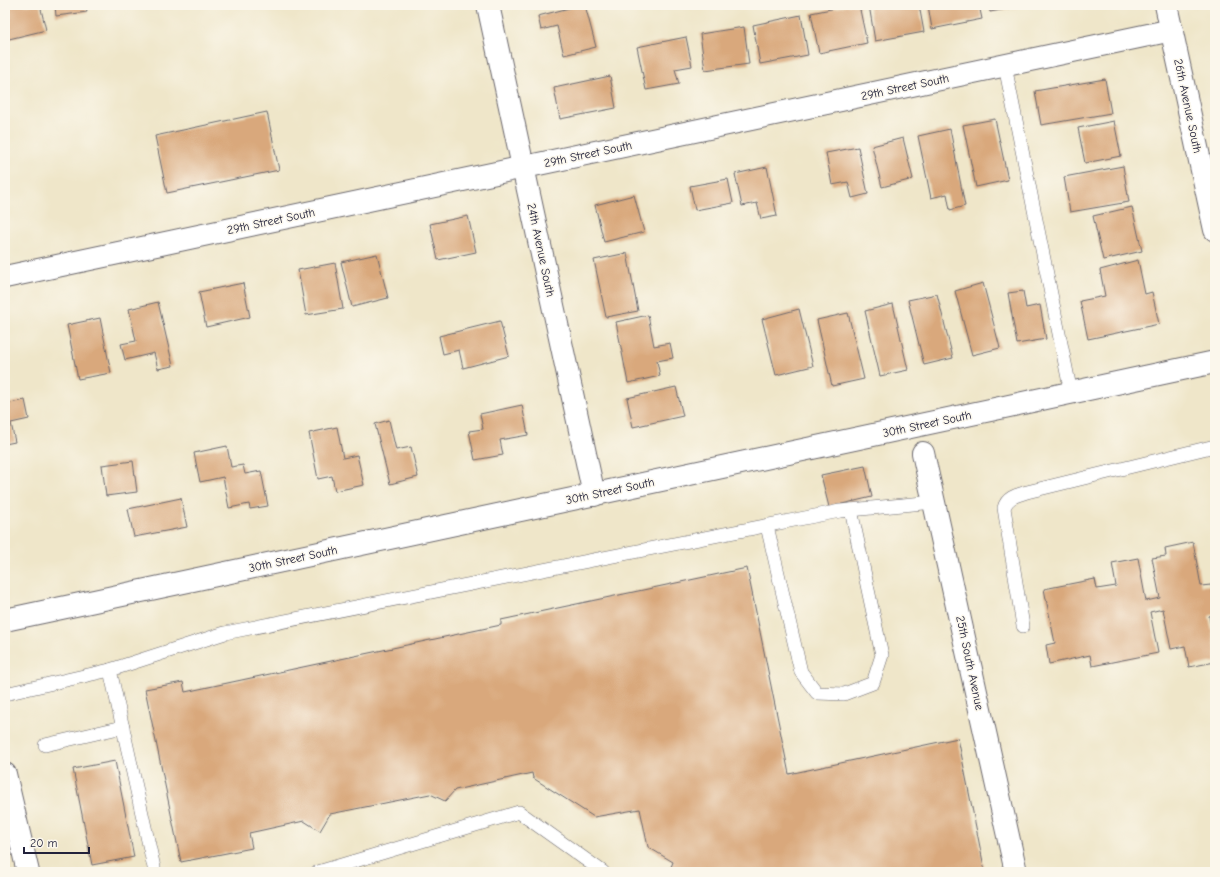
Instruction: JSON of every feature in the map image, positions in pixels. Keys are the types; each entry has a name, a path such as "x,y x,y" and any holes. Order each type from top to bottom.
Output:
{"street":[{"name":"24th Avenue South","path":"488,5 594,495"},
{"name":"26th Avenue South","path":"1166,5 1215,230"},
{"name":"29th Street South","path":"5,277 1172,30"},
{"name":"30th Street South","path":"5,620 1215,362"},
{"name":"25th South Avenue","path":"923,453 1016,872"},
{"path":"5,774 28,872"}],"lane":[{"path":"1004,66 1071,393"},
{"path":"1023,626 1004,508 1005,502 1012,497 1027,492 1215,446"},
{"path":"5,694 110,670 225,633 852,510 934,502"},
{"path":"767,526 801,672 817,693 844,694 873,683 882,655 852,510"},
{"path":"110,670 155,872"},
{"path":"45,744 123,727"},
{"path":"318,872 519,812 603,872"}],"building":[{"path":"5,5 40,5 46,30 5,40"},
{"path":"55,5 86,5 87,12 56,16"},
{"path":"585,5 596,47 564,55 557,26 541,30 538,16"},
{"path":"851,5 859,5 867,43 819,53 811,13"},
{"path":"869,5 919,5 924,32 875,41"},
{"path":"928,5 979,5 982,19 932,29"},
{"path":"989,5 1022,5 1023,6 990,12"},
{"path":"801,15 808,55 760,64 753,25"},
{"path":"744,27 749,64 705,70 700,34"},
{"path":"686,37 692,66 675,69 679,84 646,90 637,47"},
{"path":"610,76 616,108 560,119 554,88"},
{"path":"1105,79 1111,113 1041,125 1035,91"},
{"path":"267,112 279,170 167,193 155,136"},
{"path":"995,119 1008,180 976,187 963,125"},
{"path":"1114,121 1121,156 1085,163 1078,128"},
{"path":"950,129 965,206 950,210 947,194 931,198 918,136"},
{"path":"903,138 913,179 882,187 872,146"},
{"path":"858,147 868,194 852,198 848,182 832,185 826,153"},
{"path":"1123,166 1129,202 1070,212 1064,177"},
{"path":"767,167 777,216 761,219 757,203 742,206 735,174"},
{"path":"728,179 733,203 695,210 690,186"},
{"path":"634,195 644,232 604,242 595,205"},
{"path":"1132,207 1142,251 1103,260 1093,216"},
{"path":"468,216 476,252 438,260 430,224"},
{"path":"627,253 638,311 606,317 594,260"},
{"path":"377,254 388,298 352,307 341,262"},
{"path":"1138,260 1145,294 1152,292 1159,324 1088,339 1080,301 1105,296 1100,270"},
{"path":"335,263 343,309 306,315 298,270"},
{"path":"243,283 250,317 206,327 199,292"},
{"path":"983,283 1000,348 972,355 955,291"},
{"path":"1023,291 1026,308 1040,305 1046,339 1017,344 1008,293"},
{"path":"937,294 953,358 924,365 908,300"},
{"path":"158,302 173,366 158,369 154,353 125,360 121,344 136,341 129,309"},
{"path":"893,304 908,370 880,376 865,311"},
{"path":"799,309 813,366 776,375 762,319"},
{"path":"848,313 864,379 832,386 817,320"},
{"path":"648,315 654,346 670,343 673,358 657,361 660,376 628,383 616,322"},
{"path":"100,318 111,373 78,379 67,325"},
{"path":"500,321 509,356 463,368 459,350 443,354 439,336"},
{"path":"676,387 683,416 633,427 627,398"},
{"path":"25,400 29,419 11,423 15,442 5,444 5,404"},
{"path":"522,405 528,435 500,440 503,455 475,460 469,431 483,429 480,414"},
{"path":"389,420 396,450 411,447 418,477 390,484 375,424"},
{"path":"337,427 343,458 357,455 364,485 335,491 332,476 318,479 309,433"},
{"path":"227,446 231,467 243,465 245,474 261,471 268,506 250,509 249,504 229,508 223,477 200,482 194,453"},
{"path":"133,461 137,492 106,496 102,465"},
{"path":"865,466 872,497 829,507 821,475"},
{"path":"181,498 187,527 134,537 128,509"},
{"path":"1193,542 1201,586 1211,585 1215,606 1215,614 1209,616 1215,647 1215,662 1189,667 1185,646 1171,649 1163,609 1150,612 1158,653 1092,666 1090,655 1049,664 1046,645 1055,643 1044,589 1095,579 1097,589 1116,586 1112,563 1138,558 1146,601 1160,598 1152,558 1166,556 1165,548"},
{"path":"747,568 789,774 958,738 985,872 669,872 673,862 648,847 640,809 594,817 533,778 532,773 455,790 445,801 430,794 330,814 320,831 304,821 249,833 252,848 181,862 145,689 183,682 185,692 501,625 501,620"},
{"path":"115,761 134,857 92,865 73,769"}]}
